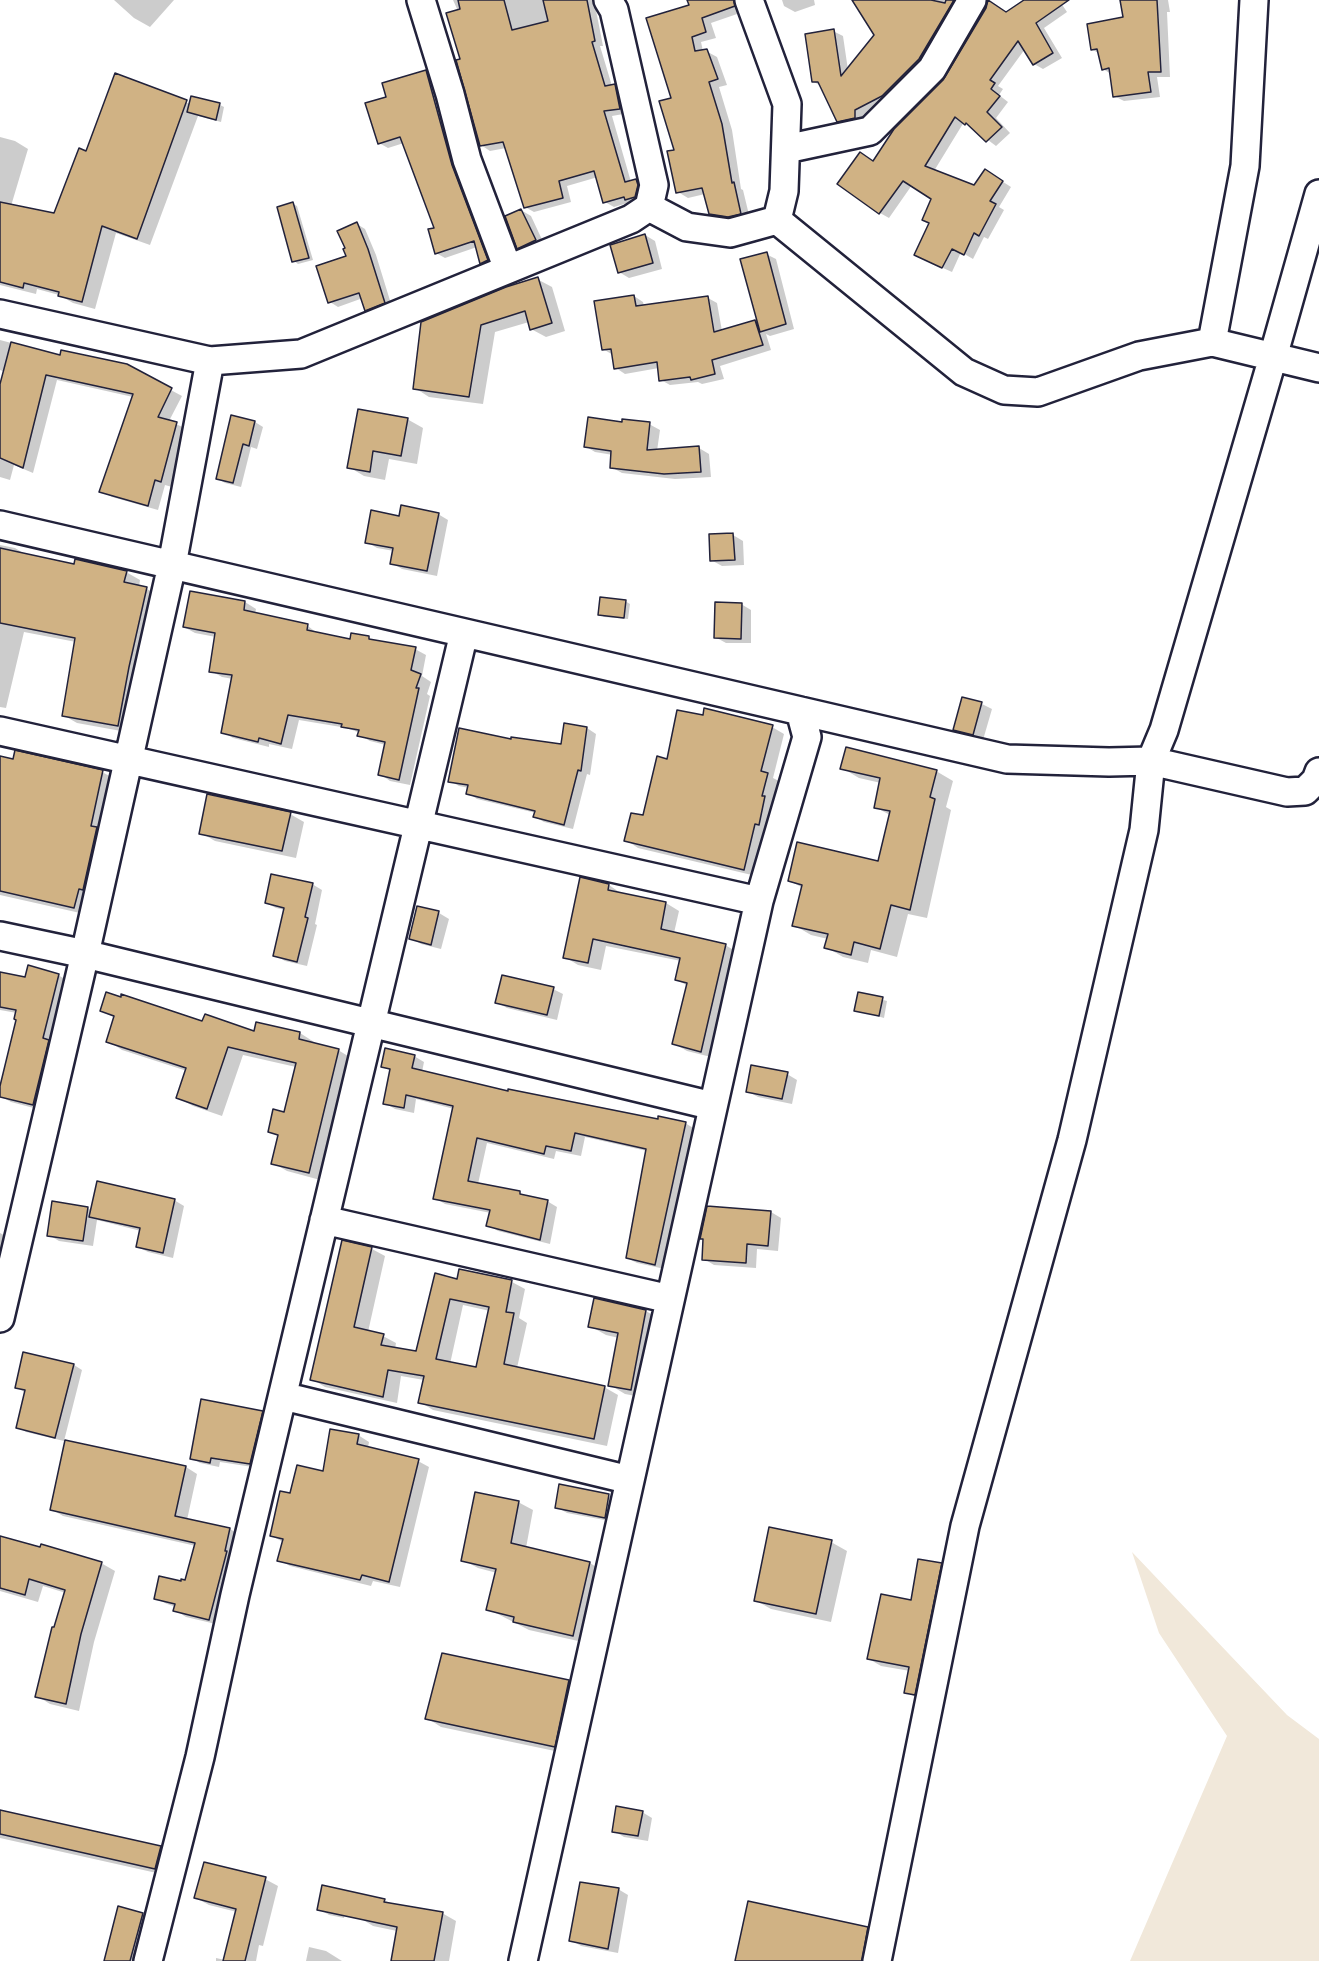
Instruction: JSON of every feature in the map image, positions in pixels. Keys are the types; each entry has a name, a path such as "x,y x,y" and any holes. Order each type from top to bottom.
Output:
{"street":[{"path":"421,0 450,94 467,160 508,269"},
{"path":"749,0 786,104 783,191 777,220"},
{"path":"786,149 870,131 932,69 972,0"},
{"path":"1212,342 1245,166 1254,0"},
{"path":"0,314 210,361 301,354 631,219 649,207 654,185 619,3"},
{"path":"877,1961 965,1526 1072,1140 1144,830 1151,761 1164,730 1319,195"},
{"path":"649,207 687,227 730,233 777,220"},
{"path":"777,220 964,372 1004,390 1038,392 1139,356 1212,342 1319,368"},
{"path":"0,1318 85,954 172,565 210,361"},
{"path":"0,525 1007,759 1151,761 1287,792 1305,791 1316,780 1319,772"},
{"path":"148,1961 200,1757 235,1595 464,633"},
{"path":"523,1961 759,901 807,736 800,711"},
{"path":"0,731 759,901"},
{"path":"0,936 85,954 713,1106"},
{"path":"324,1220 670,1299"},
{"path":"283,1396 630,1480"}],"shaded area":[{"path":"1132,1552 1287,1715 1319,1739 1319,1961 1130,1961 1227,1736 1159,1633"}],"building":[{"path":"458,0 504,0 512,30 548,21 543,0 587,0 595,41 592,42 605,86 615,84 620,109 604,111 625,182 636,179 638,185 635,197 625,200 624,197 603,203 594,171 559,181 563,198 524,208 503,142 480,146 456,60 460,59 446,13 460,9"},
{"path":"687,0 734,0 735,6 702,18 706,32 692,37 695,51 707,49 718,79 709,82 722,124 732,183 734,182 741,214 728,217 709,214 702,188 676,193 667,151 674,150 659,101 671,98 646,18 689,5"},
{"path":"852,0 931,0 945,3 946,0 954,0 919,59 882,96 855,110 855,118 837,122 818,82 812,82 805,34 834,29 841,76 874,35"},
{"path":"988,0 1006,12 1024,0 1069,0 1036,23 1053,53 1033,65 1018,41 990,80 995,83 991,89 1000,96 987,112 1002,127 986,142 966,123 965,125 955,117 925,166 974,185 985,169 1003,181 990,201 996,204 979,236 974,233 964,255 952,249 942,268 914,255 929,223 922,220 931,199 903,181 879,214 837,184 860,152 873,161 894,129 943,80 986,8"},
{"path":"1120,0 1157,0 1161,72 1148,72 1151,92 1113,97 1109,68 1102,70 1097,49 1091,50 1087,24 1123,17"},
{"path":"426,70 452,165 488,260 480,264 474,241 435,254 428,229 434,228 400,137 378,144 365,103 386,97 382,83"},
{"path":"115,73 187,100 137,239 102,226 82,302 58,296 59,292 24,283 23,288 0,282 0,202 54,213 79,148 86,151"},
{"path":"191,96 220,103 216,120 187,112"},
{"path":"293,202 309,258 292,262 277,207"},
{"path":"521,209 536,240 517,249 505,216"},
{"path":"357,222 385,303 365,311 359,293 328,303 316,266 346,256 337,231"},
{"path":"645,234 653,263 618,273 610,245"},
{"path":"767,252 786,324 760,332 740,259"},
{"path":"538,277 552,323 530,330 525,311 481,325 469,397 413,389 421,322 506,287"},
{"path":"634,295 636,306 708,296 714,332 755,320 763,345 712,360 715,374 691,380 690,377 659,381 657,362 614,369 611,349 602,350 594,301"},
{"path":"11,342 60,355 61,350 127,364 172,388 158,417 177,422 161,482 155,480 148,506 99,492 133,394 46,375 23,468 0,458 0,384"},
{"path":"358,409 408,418 401,456 373,451 370,472 347,468"},
{"path":"231,415 255,421 249,446 243,444 233,483 216,479"},
{"path":"588,417 622,422 622,419 650,422 647,450 699,446 701,472 664,474 610,468 611,451 584,447"},
{"path":"401,505 439,513 427,571 390,564 393,548 365,543 371,510 399,516"},
{"path":"733,533 735,560 710,561 709,534"},
{"path":"0,548 74,564 75,559 127,571 124,582 147,587 118,726 62,716 75,638 0,623"},
{"path":"190,591 245,601 244,610 308,624 307,630 350,639 351,633 369,636 369,639 416,647 411,670 421,674 416,688 419,688 399,780 378,775 385,742 357,736 359,730 341,727 342,724 288,715 281,744 259,738 258,742 221,733 232,675 209,672 215,633 183,627"},
{"path":"600,597 626,600 624,618 598,615"},
{"path":"715,602 742,603 741,639 714,638"},
{"path":"962,697 982,702 973,735 953,730"},
{"path":"704,708 773,725 761,771 768,773 762,796 765,796 759,825 755,824 744,870 624,841 631,813 643,815 657,756 667,759 677,710 703,715"},
{"path":"564,723 587,727 581,771 578,770 564,825 533,817 535,811 466,794 468,785 448,782 459,728 511,739 511,737 561,744"},
{"path":"846,747 937,770 930,797 935,799 910,910 891,905 880,949 854,942 851,955 824,948 828,934 792,926 802,885 788,881 797,842 878,861 890,811 874,808 880,778 840,769"},
{"path":"15,750 103,770 91,826 97,827 83,890 79,889 74,908 0,891 0,756 13,759"},
{"path":"207,794 291,812 282,851 199,834"},
{"path":"271,874 313,883 305,917 308,918 297,962 273,956 284,908 265,903"},
{"path":"580,877 609,884 608,890 666,902 661,929 726,944 701,1052 672,1044 687,983 675,980 680,958 593,939 588,963 563,958"},
{"path":"417,906 439,911 431,945 409,939"},
{"path":"28,965 59,974 43,1038 49,1040 33,1105 0,1097 0,1086 16,1020 14,1019 16,1010 0,1007 0,972 25,977"},
{"path":"502,975 554,987 547,1015 495,1003"},
{"path":"106,992 121,997 121,994 202,1021 205,1014 254,1031 256,1022 300,1032 299,1039 339,1049 309,1173 271,1164 278,1135 268,1132 273,1109 284,1112 296,1063 228,1047 207,1109 176,1098 186,1068 106,1042 114,1016 100,1011"},
{"path":"858,992 883,997 879,1016 854,1011"},
{"path":"385,1048 415,1055 412,1068 508,1091 508,1089 658,1119 658,1116 686,1122 655,1265 626,1258 646,1149 575,1133 571,1151 546,1146 544,1154 477,1138 468,1181 520,1191 520,1194 548,1200 540,1240 486,1226 490,1210 433,1199 453,1106 406,1095 404,1108 383,1104 390,1069 381,1067"},
{"path":"751,1065 788,1072 782,1099 746,1092"},
{"path":"97,1181 175,1199 163,1253 136,1247 140,1228 89,1217"},
{"path":"52,1201 88,1207 83,1241 47,1236"},
{"path":"707,1206 771,1211 768,1246 747,1244 746,1263 702,1260 703,1239 700,1239"},
{"path":"342,1240 372,1247 354,1327 384,1334 381,1345 416,1351 435,1273 457,1279 459,1269 512,1280 506,1312 514,1313 504,1364 605,1386 594,1439 418,1403 424,1376 388,1370 383,1397 310,1380","holes":["450,1299 489,1307 476,1367 436,1359"]},
{"path":"594,1298 646,1310 631,1390 608,1386 618,1333 588,1327"},
{"path":"23,1352 74,1364 55,1438 16,1428 25,1390 15,1388"},
{"path":"201,1399 263,1411 250,1464 211,1458 210,1463 190,1459"},
{"path":"330,1429 359,1434 357,1444 419,1459 389,1582 362,1575 360,1580 277,1561 283,1539 270,1536 280,1491 290,1493 297,1465 323,1471"},
{"path":"65,1440 186,1466 175,1516 230,1528 225,1551 227,1551 209,1620 173,1611 175,1604 154,1599 159,1576 185,1580 195,1543 50,1510"},
{"path":"559,1484 609,1494 605,1518 555,1508"},
{"path":"475,1492 519,1501 511,1543 590,1562 573,1636 513,1622 514,1617 486,1610 496,1569 461,1561"},
{"path":"769,1527 832,1540 816,1614 754,1601"},
{"path":"0,1536 40,1547 41,1544 102,1562 81,1634 66,1704 35,1697 52,1627 54,1627 65,1590 29,1579 25,1595 0,1588"},
{"path":"918,1559 942,1563 915,1695 904,1693 909,1667 867,1659 881,1594 911,1600"},
{"path":"442,1653 569,1680 555,1747 425,1719"},
{"path":"616,1806 643,1811 638,1836 612,1832"},
{"path":"0,1810 161,1846 155,1869 0,1834"},
{"path":"204,1862 266,1877 245,1961 223,1961 236,1909 194,1898"},
{"path":"580,1882 619,1888 608,1949 569,1941"},
{"path":"322,1885 385,1899 384,1902 443,1912 434,1961 391,1961 397,1927 317,1910"},
{"path":"748,1901 868,1927 862,1961 735,1961"},
{"path":"118,1906 143,1913 130,1961 104,1961"}]}
